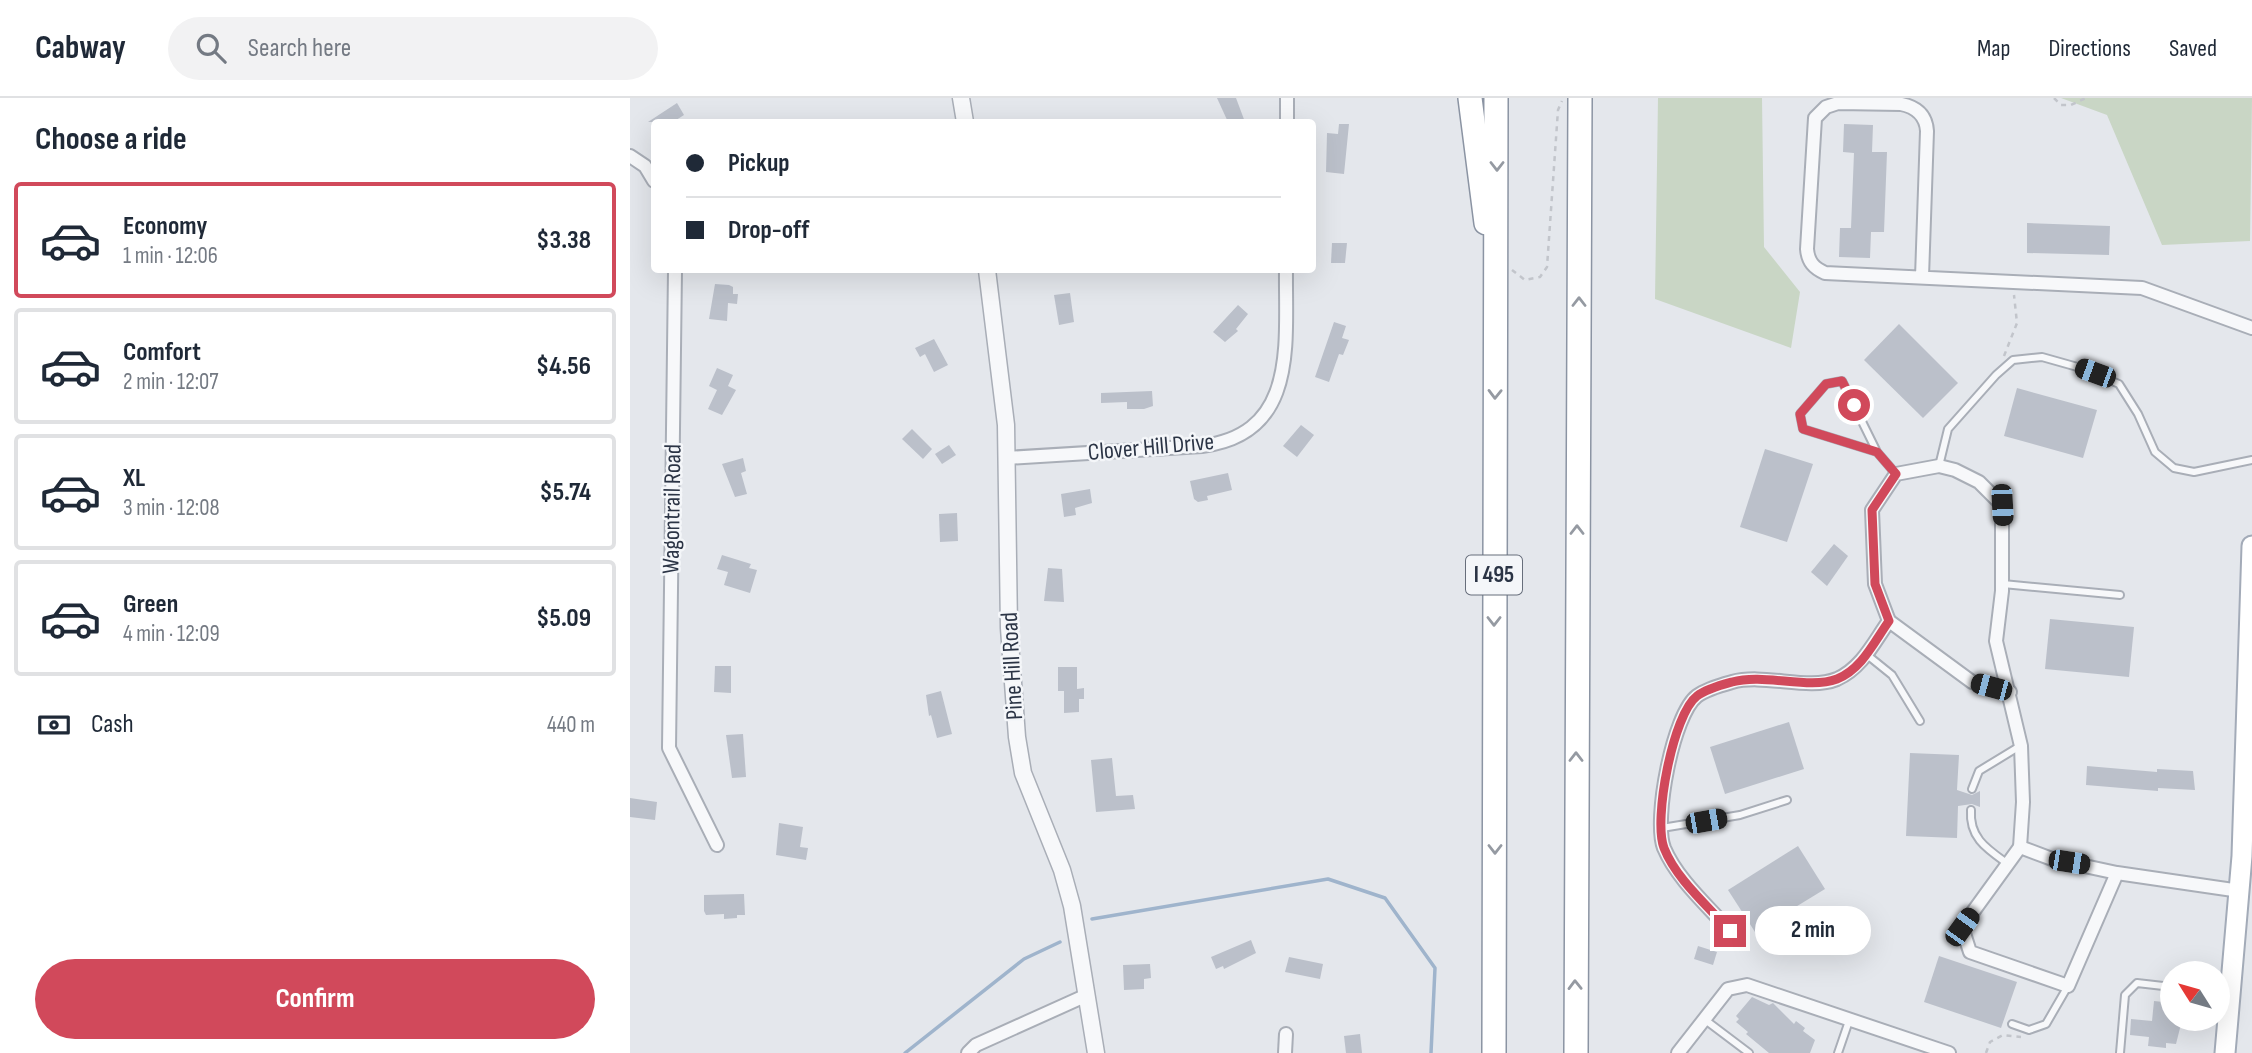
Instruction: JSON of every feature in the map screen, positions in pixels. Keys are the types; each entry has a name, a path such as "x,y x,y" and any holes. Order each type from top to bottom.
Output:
{"highway":[{"path":"1470,98 1479,183 1497,284"},
{"name":"I 495","path":"1494,1053 1493,453 1497,284 1496,98"},
{"path":"1576,1053 1580,98"},
{"path":"1579,207 1588,98"}],"main road":[{"path":"2228,961 2239,891 2252,546"},
{"path":"2225,1031 2225,1053"}],"street":[{"path":"961,98 964,119"},
{"path":"1287,98 1287,119"},
{"path":"1922,277 1927,131 1924,117 1910,106 1901,104 1838,103 1826,107 1815,118 1812,131 1807,249 1811,262 1825,273 2150,289 2252,328"},
{"path":"630,156 645,166 651,176"},
{"name":"Wagontrail Road","path":"675,273 668,748 717,845"},
{"name":"Pine Hill Road","path":"987,273 1006,425 1009,616 1017,737 1026,782 1067,887 1096,1053"},
{"name":"Clover Hill Drive","path":"1006,458 1202,446 1225,441 1246,431 1271,405 1281,384 1285,354 1286,273"},
{"path":"2010,692 1972,682 1889,621 1875,584 1872,510 1896,474 1939,467 1979,482 2002,505 2003,584 1996,641 2010,692 2021,746 2023,802 2020,847 1962,927 1970,952 2068,986 2117,873"},
{"path":"1730,931 1683,878 1664,847 1662,828 1672,751 1682,718 1696,697 1714,688 1744,680 1765,677 1835,680 1857,668 1889,621"},
{"path":"2020,847 2052,859 2117,873 2239,891"},
{"path":"1678,1053 1728,989 1747,985 1949,1053"},
{"path":"968,1053 976,1045 1087,995"},
{"path":"1284,1053 1286,1034"}],"lane":[{"path":"1939,467 1948,429 1996,375 2013,360 2042,357 2081,368 2119,384 2138,414 2155,452 2166,464 2194,472 2252,460"},
{"path":"1877,452 1803,429 1800,414 1826,384 1842,381 1877,452 1896,474"},
{"path":"2003,584 2120,596"},
{"path":"1866,654 1892,675 1920,721"},
{"path":"1972,789 1979,771 2021,746"},
{"path":"1662,828 1740,815 1787,800"},
{"path":"1971,810 1970,823 1980,843 2008,864"},
{"path":"2120,1053 2125,995 2137,983 2160,985"},
{"path":"2012,1024 2029,1030 2046,1024 2068,986"},
{"path":"1838,1053 1850,1018"},
{"path":"1704,1019 1749,1053"}],"path":[{"path":"1497,248 1510,269 1525,280 1540,277 1547,267 1558,110 1563,98"},
{"path":"2054,98 2061,105 2071,105 2086,98"},
{"path":"1996,375 2017,323 2013,281"},
{"path":"1986,1053 1990,1042 2003,1035 2018,1039 2029,1030"}],"green space":[{"path":"1658,98 1762,98 1764,247 1800,292 1791,348 1655,299"},
{"path":"2061,98 2252,98 2250,241 2162,245 2107,115"}],"building":[{"path":"1217,98 1236,98 1244,119 1227,119"},
{"path":"677,103 684,115 678,119 653,119"},
{"path":"1339,124 1349,124 1344,174 1326,172 1327,133 1338,134"},
{"path":"1844,124 1873,125 1872,152 1887,152 1884,232 1871,232 1870,258 1839,257 1840,228 1851,228 1854,153 1843,152"},
{"path":"2027,223 2110,226 2109,255 2027,253"},
{"path":"1332,243 1347,243 1345,263 1331,263"},
{"path":"715,284 729,285 733,287 733,294 738,294 737,304 728,303 727,321 709,319"},
{"path":"1070,293 1074,322 1059,325 1054,295"},
{"path":"1238,305 1248,314 1236,329 1238,331 1225,342 1213,332"},
{"path":"1334,322 1346,326 1342,338 1349,340 1343,355 1339,354 1329,382 1315,377"},
{"path":"1899,324 1958,383 1923,418 1864,360"},
{"path":"934,339 948,365 934,372 925,354 920,357 915,348"},
{"path":"717,368 733,375 728,386 736,390 722,415 708,409 717,390 709,386"},
{"path":"2017,388 2097,410 2083,458 2004,436"},
{"path":"1152,391 1153,406 1144,409 1127,409 1127,402 1101,403 1101,393"},
{"path":"1301,425 1314,435 1297,457 1283,446"},
{"path":"912,429 932,449 923,459 902,439"},
{"path":"949,445 956,455 942,464 935,454"},
{"path":"1765,449 1813,464 1787,542 1740,527"},
{"path":"743,458 746,471 741,473 747,494 735,497 722,464"},
{"path":"1228,473 1232,490 1207,496 1208,500 1198,502 1194,499 1190,481"},
{"path":"1090,489 1092,503 1075,508 1076,515 1064,517 1061,494"},
{"path":"957,513 958,541 940,542 939,514"},
{"path":"1834,544 1848,556 1827,586 1811,572"},
{"path":"722,555 751,564 749,568 757,570 750,593 724,585 728,572 717,569"},
{"path":"1048,568 1062,569 1064,602 1044,601"},
{"path":"2050,619 2134,627 2129,677 2045,669"},
{"path":"715,666 731,666 731,693 714,692"},
{"path":"1058,667 1077,667 1077,689 1084,688 1084,699 1079,699 1079,712 1064,713 1064,691 1058,691"},
{"path":"941,691 952,734 937,738 931,715 929,716 926,695"},
{"path":"1789,722 1804,769 1725,794 1710,747"},
{"path":"743,734 746,777 732,778 726,735"},
{"path":"1910,753 1959,755 1957,790 1972,795 1980,791 1980,807 1972,804 1958,806 1957,838 1906,836"},
{"path":"1112,758 1116,796 1133,795 1135,809 1096,812 1091,760"},
{"path":"2087,766 2157,772 2157,769 2193,771 2195,790 2158,788 2158,791 2086,785"},
{"path":"630,798 657,802 655,820 630,817"},
{"path":"779,823 803,827 800,847 808,848 806,860 776,855"},
{"path":"1798,846 1825,889 1755,932 1728,890"},
{"path":"744,894 745,915 724,919 724,914 706,915 704,911 704,895"},
{"path":"1251,940 1256,953 1224,969 1223,966 1216,969 1211,957"},
{"path":"1698,946 1717,952 1713,965 1694,959"},
{"path":"1939,956 2017,982 2001,1028 1924,1002"},
{"path":"1289,957 1323,964 1320,979 1285,972"},
{"path":"1150,964 1151,978 1144,979 1144,989 1124,990 1123,965"},
{"path":"1752,997 1769,1005 1773,1003 1794,1024 1796,1021 1805,1028 1803,1031 1815,1040 1810,1053 1769,1053 1746,1034 1748,1032 1736,1022 1739,1019 1736,1016"},
{"path":"2154,1001 2160,1002 2160,1031 2179,1031 2176,1044 2166,1043 2166,1048 2148,1046 2149,1037 2130,1035 2131,1019 2152,1021"},
{"path":"1360,1034 1362,1053 1346,1053 1344,1036"}],"waterway":[{"path":"1092,919 1328,879 1385,898 1435,968 1431,1053"},
{"path":"905,1053 1024,959 1060,942"}],"route":[{"path":"1730,931 1683,878 1664,847 1663,808 1672,751 1682,718 1696,697 1734,681 1765,677 1808,681 1835,680 1857,668 1889,621 1875,584 1871,542 1872,510 1896,474 1877,452 1803,429 1800,414 1826,384 1842,381 1854,405"}]}
